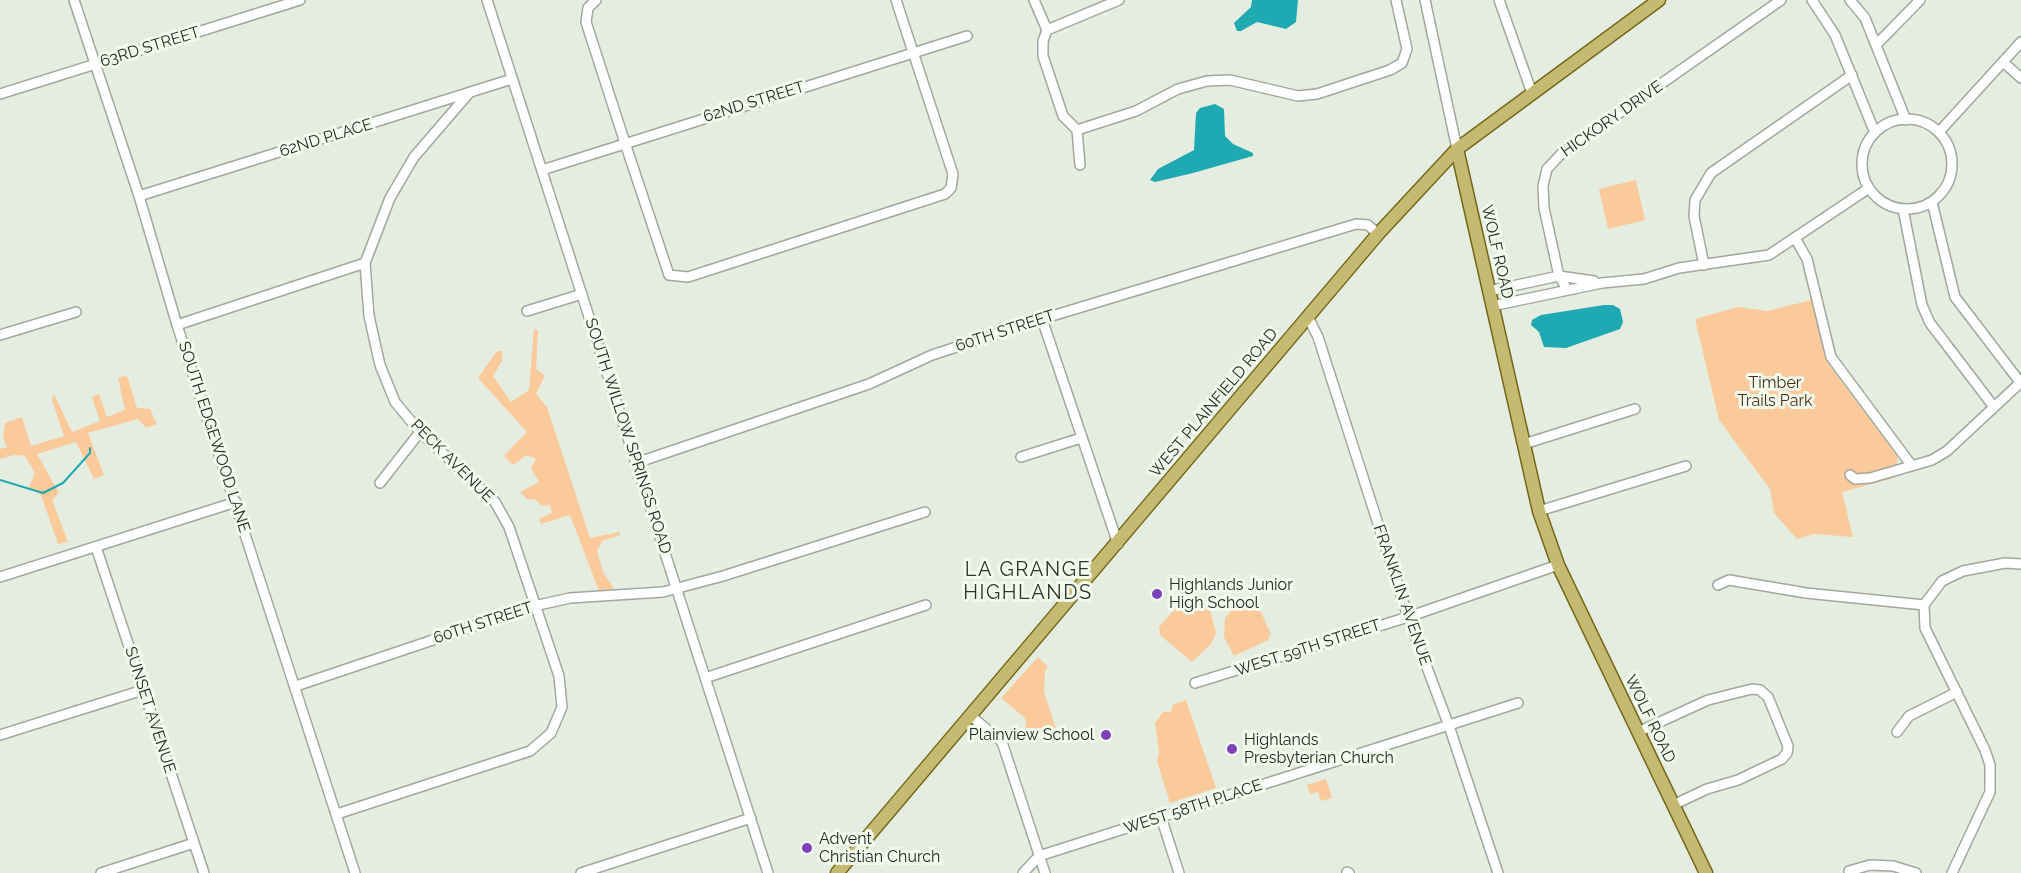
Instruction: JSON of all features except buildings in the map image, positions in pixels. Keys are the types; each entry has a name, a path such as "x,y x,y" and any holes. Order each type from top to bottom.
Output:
{"main road":[{"name":"WEST PLAINFIELD ROAD","path":"837,873 1118,544 1377,234 1457,149 1659,0"},
{"name":"WOLF ROAD","path":"1457,149 1539,511 1558,565 1706,873"}],"street":[{"name":"SOUTH EDGEWOOD LANE","path":"74,0 139,196 177,326 355,873"},
{"name":"63RD STREET","path":"0,94 300,0"},
{"name":"SOUTH WILLOW SPRINGS ROAD","path":"487,0 768,873"},
{"path":"596,0 588,8 586,22 625,143 669,275 688,277 945,194 952,185 953,174 896,0"},
{"path":"1034,0 1047,30 1043,41 1043,56 1063,116 1077,130 1080,165"},
{"path":"1047,30 1119,0"},
{"path":"1077,130 1136,111 1178,89 1207,81 1230,80 1298,96 1317,94 1390,70 1402,63 1407,44 1396,0"},
{"name":"WOLF ROAD","path":"1425,0 1457,149"},
{"path":"1499,0 1532,93"},
{"name":"HICKORY DRIVE","path":"1567,289 1559,276 1542,193 1545,174 1554,160 1781,0"},
{"path":"1812,0 1835,35 1875,133"},
{"path":"1850,0 1865,18 1906,120"},
{"path":"1876,45 1920,0"},
{"name":"62ND STREET","path":"542,170 967,36"},
{"path":"1939,132 2021,42"},
{"path":"2003,62 2021,78"},
{"path":"1704,265 1694,216 1695,200 1711,173 1851,75"},
{"name":"62ND PLACE","path":"139,196 513,79"},
{"name":"PECK AVENUE","path":"337,814 524,753 542,743 558,721 562,698 556,665 534,606 509,527 495,502 420,432 395,402 380,365 369,316 366,263 390,198 414,157 469,93"},
{"path":"1906,120 1928,123 1939,132 1948,145 1952,169 1944,190 1932,202 1917,208 1903,209 1888,205 1869,188 1864,178 1862,162 1865,147 1875,133 1891,122 1906,120"},
{"path":"1492,306 1567,289 1644,279 1678,268 1769,255 1869,188"},
{"path":"1850,476 1855,479 1870,478 1912,466 1947,451 2021,382 1955,297 1932,202"},
{"path":"1903,209 1922,305 1930,323 1994,407"},
{"name":"60TH STREET","path":"636,463 859,388 932,355 1042,319 1356,224 1368,225 1377,234"},
{"path":"1795,238 1807,258 1831,357 1912,466"},
{"path":"177,326 366,263"},
{"path":"1489,291 1559,276 1602,283"},
{"path":"527,312 582,294"},
{"path":"0,335 76,312"},
{"name":"FRANKLIN AVENUE","path":"1308,317 1318,337 1408,617 1449,726 1498,873"},
{"path":"1042,319 1118,544"},
{"path":"1524,444 1635,409"},
{"path":"380,483 420,432"},
{"path":"1021,457 1081,438"},
{"path":"1539,511 1686,466"},
{"path":"0,577 236,502"},
{"name":"60TH STREET","path":"296,686 534,606 570,598 663,592 925,513"},
{"name":"SUNSET AVENUE","path":"96,547 204,873"},
{"path":"1952,873 1990,792 1990,765 1985,750 1926,628 1924,605 1942,581 1963,572 2005,563 2021,564"},
{"name":"WEST 59TH STREET","path":"1195,683 1408,617 1558,565"},
{"path":"1718,585 1729,580 1806,593 1924,605"},
{"path":"705,678 926,606"},
{"path":"1638,732 1708,700 1752,689 1760,690 1767,697 1788,746 1787,753 1782,759 1738,780 1707,789 1673,805"},
{"path":"0,735 142,690"},
{"path":"1897,732 1909,716 1957,692"},
{"name":"WEST 58TH PLACE","path":"1039,856 1518,703"},
{"path":"971,716 1002,742 1045,873"},
{"path":"1161,817 1179,873"},
{"path":"581,873 751,818"},
{"path":"100,873 194,843"},
{"path":"1023,873 1039,856"},
{"path":"1850,871 1870,865 1893,867 1916,873"}],"green space":[{"path":"1636,180 1645,220 1608,229 1599,189"},
{"name":"Timber Trails Park","path":"1812,300 1830,366 1898,457 1894,478 1842,492 1853,537 1814,534 1797,539 1774,513 1770,489 1719,420 1695,319 1738,307 1767,311"},
{"path":"534,329 538,330 536,369 545,375 536,394 547,407 590,538 620,532 620,535 602,541 597,551 603,572 614,589 599,591 570,515 541,524 539,519 552,513 550,505 542,506 535,499 528,500 520,492 539,482 531,468 536,459 527,455 513,465 504,456 527,432 478,378 497,351 502,351 502,361 493,376 511,402 529,390"},
{"path":"127,375 137,408 150,409 157,424 146,428 138,419 88,433 104,475 94,479 76,442 37,454 59,493 52,500 68,542 58,544 41,495 29,487 35,473 25,456 15,455 0,459 0,449 7,447 3,437 5,423 22,417 31,446 64,436 52,400 54,394 72,432 100,421 92,397 99,394 107,417 125,410 118,378"},
{"path":"1191,591 1209,606 1216,633 1211,644 1192,662 1160,635 1159,627"},
{"path":"1253,595 1271,634 1268,640 1234,656 1224,637 1225,618 1240,600"},
{"path":"1038,657 1048,667 1045,671 1044,692 1056,729 1027,733 1025,718 1001,698"},
{"path":"1186,700 1216,788 1170,803 1157,761 1159,752 1155,723 1163,712 1171,712 1173,705"},
{"path":"1326,779 1332,798 1321,801 1318,792 1310,794 1307,785"}],"water":[{"path":"1252,0 1298,0 1296,22 1286,29 1257,22 1237,31 1234,23 1251,7"},
{"path":"1215,104 1224,109 1225,136 1233,144 1253,153 1253,156 1155,182 1150,180 1158,169 1194,150 1196,113 1200,108"},
{"path":"1613,305 1620,309 1623,322 1620,329 1566,348 1544,347 1539,332 1531,325 1532,320 1541,315"}],"waterway":[{"path":"0,480 43,493 63,483 90,453 90,448"}],"place":[{"name":"Highlands Junior High School","path":"1157,594"},
{"name":"Plainview School","path":"1106,735"},
{"name":"Highlands Presbyterian Church","path":"1232,749"},
{"name":"Advent Christian Church","path":"807,848"}],"district":[{"name":"LA GRANGE HIGHLANDS","path":"1028,582"}]}
